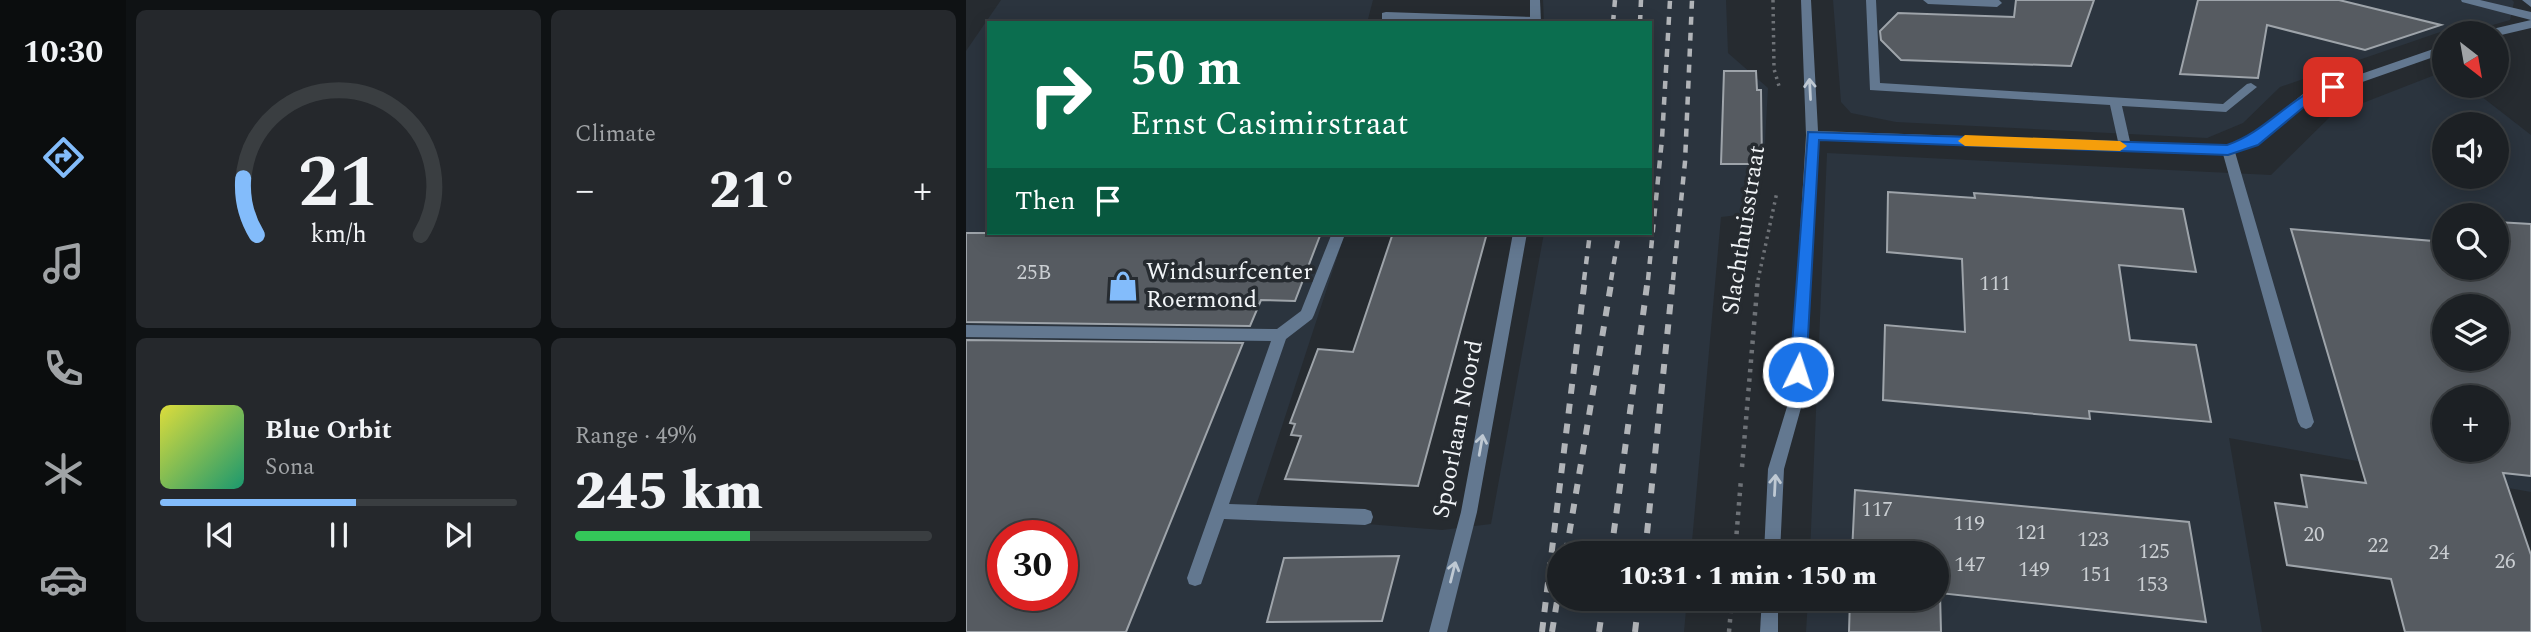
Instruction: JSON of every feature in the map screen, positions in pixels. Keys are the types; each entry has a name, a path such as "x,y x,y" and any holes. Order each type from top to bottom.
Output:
{"street":[{"path":"1535,0 1535,21"},
{"path":"1773,541 1776,469 1797,397 1812,135 1806,0"},
{"path":"1871,0 1874,87 2226,108 2251,87"},
{"path":"1927,0 1997,3"},
{"path":"2466,0 2531,16"},
{"path":"1386,16 1510,21"},
{"path":"2510,29 2531,24"},
{"path":"1812,135 2228,150 2253,141 2306,97 2432,53"},
{"path":"2115,101 2125,146"},
{"path":"2228,150 2306,422"},
{"name":"Spoorlaan Noord","path":"1438,632 1469,512 1520,235"},
{"path":"1195,578 1280,335 1307,315 1337,237"},
{"path":"966,331 1280,335"},
{"path":"1218,511 1364,517"},
{"path":"1769,632 1770,611"}],"path":[{"path":"1773,0 1774,69 1780,90"},
{"name":"Slachthuisstraat","path":"1736,541 1759,266 1778,187"},
{"path":"1729,632 1731,611"}],"shaded area":[{"path":"1001,0 1373,0 1368,21 987,21 987,235 1344,235 1253,515 1442,530 1491,524 1544,235 1652,235 1652,21 1544,21 1543,0 1726,0 1728,53 1768,88 1764,159 1756,213 1721,217 1692,541 1547,541 1547,611 1686,611 1684,632 966,632 966,51"},
{"path":"1833,0 2514,2 2510,20 2432,21 2432,35 2280,87 2243,123 2207,138 1896,122 1851,113 1841,102"},
{"path":"2432,76 2432,98 2483,98 2501,112 2432,112 2432,189 2509,189 2509,118 2531,135 2531,492 2229,438 2262,632 1806,632 1807,611 1949,611 1949,541 1811,541 1827,153 2271,175 2332,115"}],"building":[{"path":"2016,0 2094,0 2071,66 1901,60 1881,40 1880,31 1898,13 2014,17"},
{"path":"2198,0 2339,0 2432,23 2432,28 2365,50 2267,25 2258,78 2180,74"},
{"path":"1724,71 1756,71 1757,90 1761,90 1762,164 1721,164"},
{"path":"1888,192 1975,198 1974,193 2183,209 2196,272 2119,265 2130,340 2196,345 2211,422 2089,411 2090,419 1883,400 1885,325 1965,332 1962,259 1887,252"},
{"path":"2509,223 2531,224 2531,476 2503,473 2531,555 2531,632 2405,632 2391,579 2287,565 2275,503 2307,507 2301,475 2366,483 2291,229 2432,241 2432,280 2509,280"},
{"path":"966,233 1320,235 1295,301 1261,300 1250,326 966,322"},
{"path":"1392,235 1486,235 1418,486 1285,479 1301,436 1291,435 1295,424 1290,423 1318,349 1353,352"},
{"path":"966,340 1243,343 1126,632 966,632"},
{"path":"1855,490 2189,522 2206,622 1949,594 1949,541 1853,541"},
{"path":"1399,556 1382,621 1267,622 1284,558"},
{"path":"1850,611 1940,611 1941,632 1849,632"}],"railway":[{"path":"1613,21 1615,0"},
{"path":"1640,21 1641,0"},
{"path":"1648,280 1662,139 1670,0"},
{"path":"1673,280 1685,162 1692,0"},
{"path":"1584,280 1590,235"},
{"path":"1611,280 1619,235"},
{"path":"1542,632 1585,278"},
{"path":"1568,541 1612,278"},
{"path":"1613,541 1648,278"},
{"path":"1646,541 1673,278"},
{"path":"1552,632 1555,611"},
{"path":"1599,632 1602,611"},
{"path":"1635,632 1637,611"}],"slow traffic":[{"path":"1965,141 2120,146"}],"place":[{"name":"Windsurfcenter Roermond","path":"1123,286"}],"route":[{"path":"1798,372 1812,135 2228,150 2253,141 2306,97 2333,87"}]}
